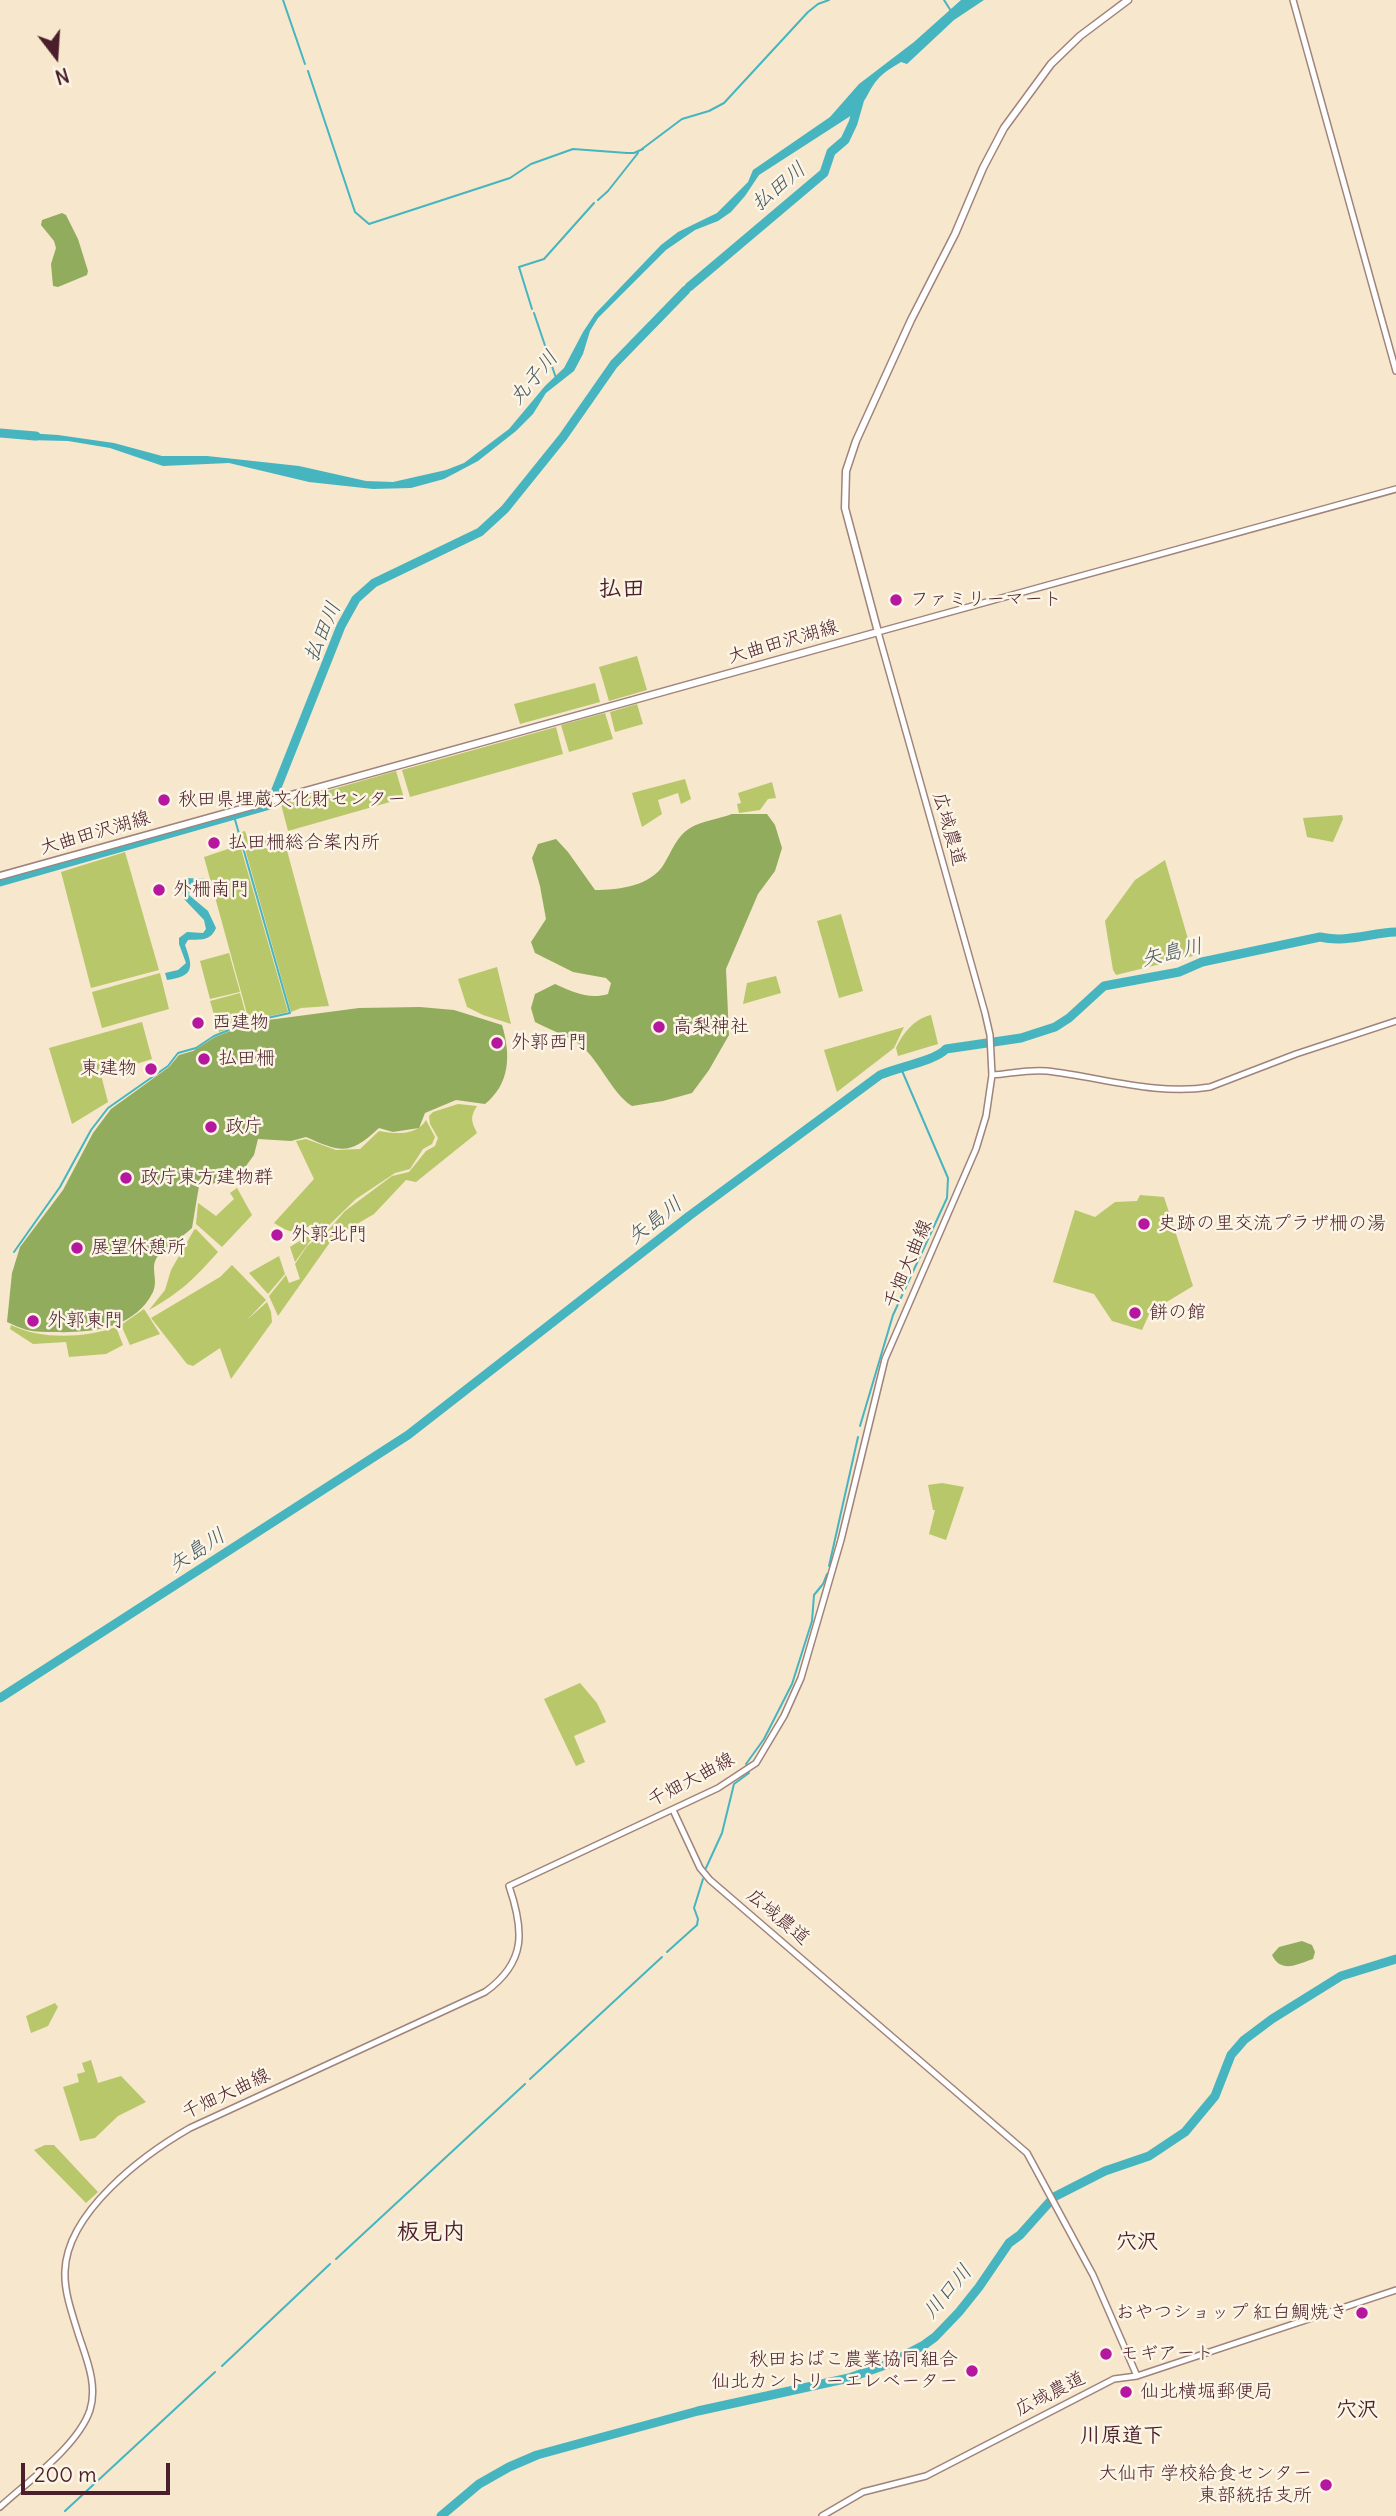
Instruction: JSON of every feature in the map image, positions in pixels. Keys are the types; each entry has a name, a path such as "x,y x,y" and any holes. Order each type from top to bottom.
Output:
{"main road":[{"path":"878,632 845,508 846,471 856,441 1004,128 1051,64 1080,36 1128,0"},
{"name":"大曲田沢湖線","path":"0,876 878,632"}],"street":[{"path":"1293,0 1396,371"},
{"path":"878,632 1396,489"},
{"name":"広域農道","path":"878,632 990,1035 992,1075"},
{"path":"992,1075 1045,1071 1161,1087 1199,1089 1396,1021"},
{"name":"千畑大曲線","path":"0,2507 69,2443 89,2413 92,2379 68,2301 65,2271 68,2251 80,2225 107,2191 164,2145 190,2128 485,1992 504,1975 519,1944 520,1921 509,1886 718,1788 756,1763 784,1716 802,1678 841,1540 885,1359 981,1136 992,1075"},
{"name":"広域農道","path":"673,1810 700,1868 710,1880 1027,2153 1093,2275 1137,2376"},
{"name":"広域農道","path":"822,2516 863,2491 926,2476 1114,2379 1137,2376 1396,2290"}],"green space":[{"path":"62,213 66,215 78,239 88,271 87,275 58,287 53,286 51,264 56,248 54,241 41,225 42,220"},
{"path":"637,656 647,690 609,701 599,667"},
{"path":"595,683 600,702 520,724 514,704"},
{"path":"637,704 643,724 615,732 610,712"},
{"path":"605,713 613,739 569,752 561,725"},
{"path":"556,727 563,754 410,797 402,770"},
{"path":"396,771 404,798 288,831 281,804"},
{"path":"685,779 691,799 681,804 678,793 658,800 662,814 642,827 632,793"},
{"path":"772,782 776,798 768,799 760,810 739,813 737,804 741,803 738,793"},
{"path":"732,814 767,814 775,825 782,848 775,871 758,894 726,969 729,1035 692,1093 632,1106 617,1092 584,1048 572,1039 535,1022 531,1008 535,994 555,984 581,994 601,996 608,994 611,983 606,978 573,972 535,953 531,942 546,919 532,858 538,844 556,839 595,890 624,888 643,882 658,871 678,840 690,828"},
{"path":"1342,815 1343,819 1333,842 1307,837 1303,818"},
{"path":"245,831 248,840 282,832 329,1006 301,1008 291,1012 244,845 246,844 242,832"},
{"path":"240,845 288,1012 249,1021 204,857"},
{"path":"125,852 159,970 91,988 61,872"},
{"path":"1165,860 1193,956 1116,975 1105,921 1135,880"},
{"path":"841,914 863,991 839,998 817,921"},
{"path":"229,953 240,992 210,999 200,961"},
{"path":"497,967 511,1024 467,1007 458,979"},
{"path":"160,973 169,1009 102,1028 92,992"},
{"path":"776,976 781,993 743,1004 747,983"},
{"path":"240,993 248,1022 219,1032 210,1001"},
{"path":"420,1007 454,1010 502,1025 507,1047 504,1078 485,1104 456,1100 425,1113 419,1128 393,1132 379,1128 360,1143 345,1149 306,1137 291,1141 258,1139 254,1155 243,1170 223,1184 206,1183 199,1186 192,1228 155,1260 153,1292 135,1314 96,1330 68,1332 34,1331 7,1322 12,1273 20,1247 63,1190 93,1133 111,1109 169,1067 179,1055 253,1022 359,1008"},
{"path":"931,1015 938,1044 898,1056 896,1048 906,1032 914,1023"},
{"path":"142,1022 152,1059 101,1075 108,1102 72,1124 49,1048"},
{"path":"904,1027 894,1048 837,1092 824,1050"},
{"path":"458,1104 477,1106 472,1119 477,1133 416,1182 406,1180 374,1214 333,1238 278,1316 269,1296 286,1275 289,1283 300,1279 295,1264 307,1246 331,1227 345,1211 392,1176 409,1172 426,1151 435,1146 438,1138 430,1124 429,1116 433,1112"},
{"path":"426,1120 435,1137 410,1169 395,1173 356,1199 326,1228 323,1226 324,1229 310,1241 295,1262 290,1247 322,1227 318,1228 315,1224 298,1231 290,1231 274,1223 314,1179 296,1141 306,1139 336,1150 360,1149 379,1131 411,1131"},
{"path":"237,1188 252,1215 222,1247 196,1224 198,1203 216,1216 234,1199 230,1193"},
{"path":"1140,1195 1164,1197 1193,1286 1150,1312 1142,1330 1112,1321 1094,1294 1053,1282 1075,1210 1095,1217 1115,1202 1137,1201"},
{"path":"196,1229 218,1252 186,1284 149,1310 165,1290 171,1270"},
{"path":"279,1256 285,1274 268,1294 249,1273"},
{"path":"232,1265 266,1300 247,1320 267,1302 272,1322 231,1379 220,1348 193,1366 187,1364 151,1318 220,1277"},
{"path":"144,1309 160,1334 130,1345 121,1325"},
{"path":"11,1325 36,1333 63,1336 116,1327 123,1345 106,1354 69,1357 66,1342 33,1344 10,1329"},
{"path":"942,1483 964,1487 946,1540 929,1534 935,1510 928,1485"},
{"path":"580,1683 597,1703 606,1722 574,1736 585,1762 576,1766 544,1699"},
{"path":"1302,1941 1312,1945 1315,1952 1313,1959 1285,1966 1272,1955 1279,1947"},
{"path":"55,2003 58,2007 48,2026 31,2033 26,2016"},
{"path":"91,2060 98,2083 121,2076 146,2102 118,2116 95,2138 80,2141 63,2087 79,2082 77,2074 85,2072 82,2063"},
{"path":"45,2145 54,2145 98,2192 86,2203 34,2150"}],"water":[{"path":"961,0 984,0 954,20 907,64 901,62 884,73 852,115 759,175 731,212 718,221 695,230 666,250 598,318 574,371 546,393 533,414 478,461 444,479 411,488 373,489 309,482 229,463 163,466 110,448 68,441 27,440 27,433 58,435 114,443 162,456 207,456 299,466 366,481 393,482 446,470 464,463 509,429 564,368 595,314 661,245 678,232 717,213 748,182 753,170 830,117 859,84 914,42"},
{"path":"186,878 206,879 209,891 190,887 189,895 208,911 216,928 208,938 188,940 185,945 190,969 183,976 167,980 165,973 178,970 186,963 179,938 187,932 203,933 206,929 204,920 184,899 180,886"}],"waterway":[{"path":"283,0 305,64"},
{"path":"642,149 682,119 709,111 724,103 808,12 829,0"},
{"path":"944,0 951,11"},
{"path":"308,71 355,212 369,224 510,178 531,164 573,149 627,153 643,149"},
{"name":"払田川","path":"689,287 824,173 831,152 845,140 859,102"},
{"path":"598,200 638,153"},
{"path":"532,309 519,267 544,259 594,203"},
{"name":"払田川","path":"0,882 270,805 341,626 356,599 374,583 480,532 505,509 563,437 614,364 686,290"},
{"path":"534,313 556,378"},
{"name":"丸子川","path":"0,433 36,436"},
{"path":"14,1252 60,1187 91,1130 108,1108 168,1066 178,1053 196,1048 214,1036 249,1022 290,1013 234,816"},
{"name":"矢島川","path":"0,1698 408,1435 689,1216 880,1075 925,1060 946,1049 1021,1038 1055,1027 1104,986 1179,972 1202,962 1320,937 1349,938 1396,932"},
{"path":"860,1426 893,1315 947,1198 948,1178 900,1066"},
{"path":"829,1566 858,1437"},
{"path":"746,1764 764,1739 792,1684 812,1621 814,1595 827,1574"},
{"path":"706,1868 722,1833 734,1784 749,1773"},
{"path":"667,1952 697,1925 694,1908 703,1879"},
{"path":"530,2079 662,1957"},
{"name":"川口川","path":"441,2516 479,2484 537,2455 698,2411 849,2378 888,2364 924,2345 959,2312 1009,2243 1020,2235 1054,2197 1105,2171 1149,2156 1185,2132 1215,2096 1231,2055 1244,2040 1272,2019 1341,1976 1396,1959"},
{"path":"336,2259 525,2084"},
{"path":"222,2366 330,2264"},
{"path":"65,2511 215,2372"}],"place":[{"name":"ファミリーマート","path":"896,600"},
{"name":"秋田県埋蔵文化財センター","path":"164,800"},
{"name":"払田柵総合案内所","path":"214,843"},
{"name":"外柵南門","path":"159,890"},
{"name":"西建物","path":"198,1023"},
{"name":"高梨神社","path":"659,1027"},
{"name":"外郭西門","path":"497,1043"},
{"name":"払田柵","path":"204,1059"},
{"name":"東建物","path":"151,1069"},
{"name":"政庁","path":"211,1127"},
{"name":"政庁東方建物群","path":"126,1178"},
{"name":"史跡の里交流プラザ柵の湯","path":"1144,1224"},
{"name":"外郭北門","path":"277,1235"},
{"name":"展望休憩所","path":"77,1248"},
{"name":"餅の館","path":"1135,1313"},
{"name":"外郭東門","path":"33,1321"},
{"name":"おやつショップ 紅白鯛焼き","path":"1362,2313"},
{"name":"モギアート","path":"1106,2354"},
{"name":"秋田おばこ農業協同組合 仙北カントリーエレベーター","path":"972,2371"},
{"name":"仙北横堀郵便局","path":"1126,2392"},
{"name":"大仙市 学校給食センター 東部統括支所","path":"1326,2485"}],"district":[{"name":"払田","path":"622,589"},
{"name":"板見内","path":"431,2232"},
{"name":"穴沢","path":"1137,2242"},
{"name":"穴沢","path":"1357,2410"},
{"name":"川原道下","path":"1122,2436"}]}
